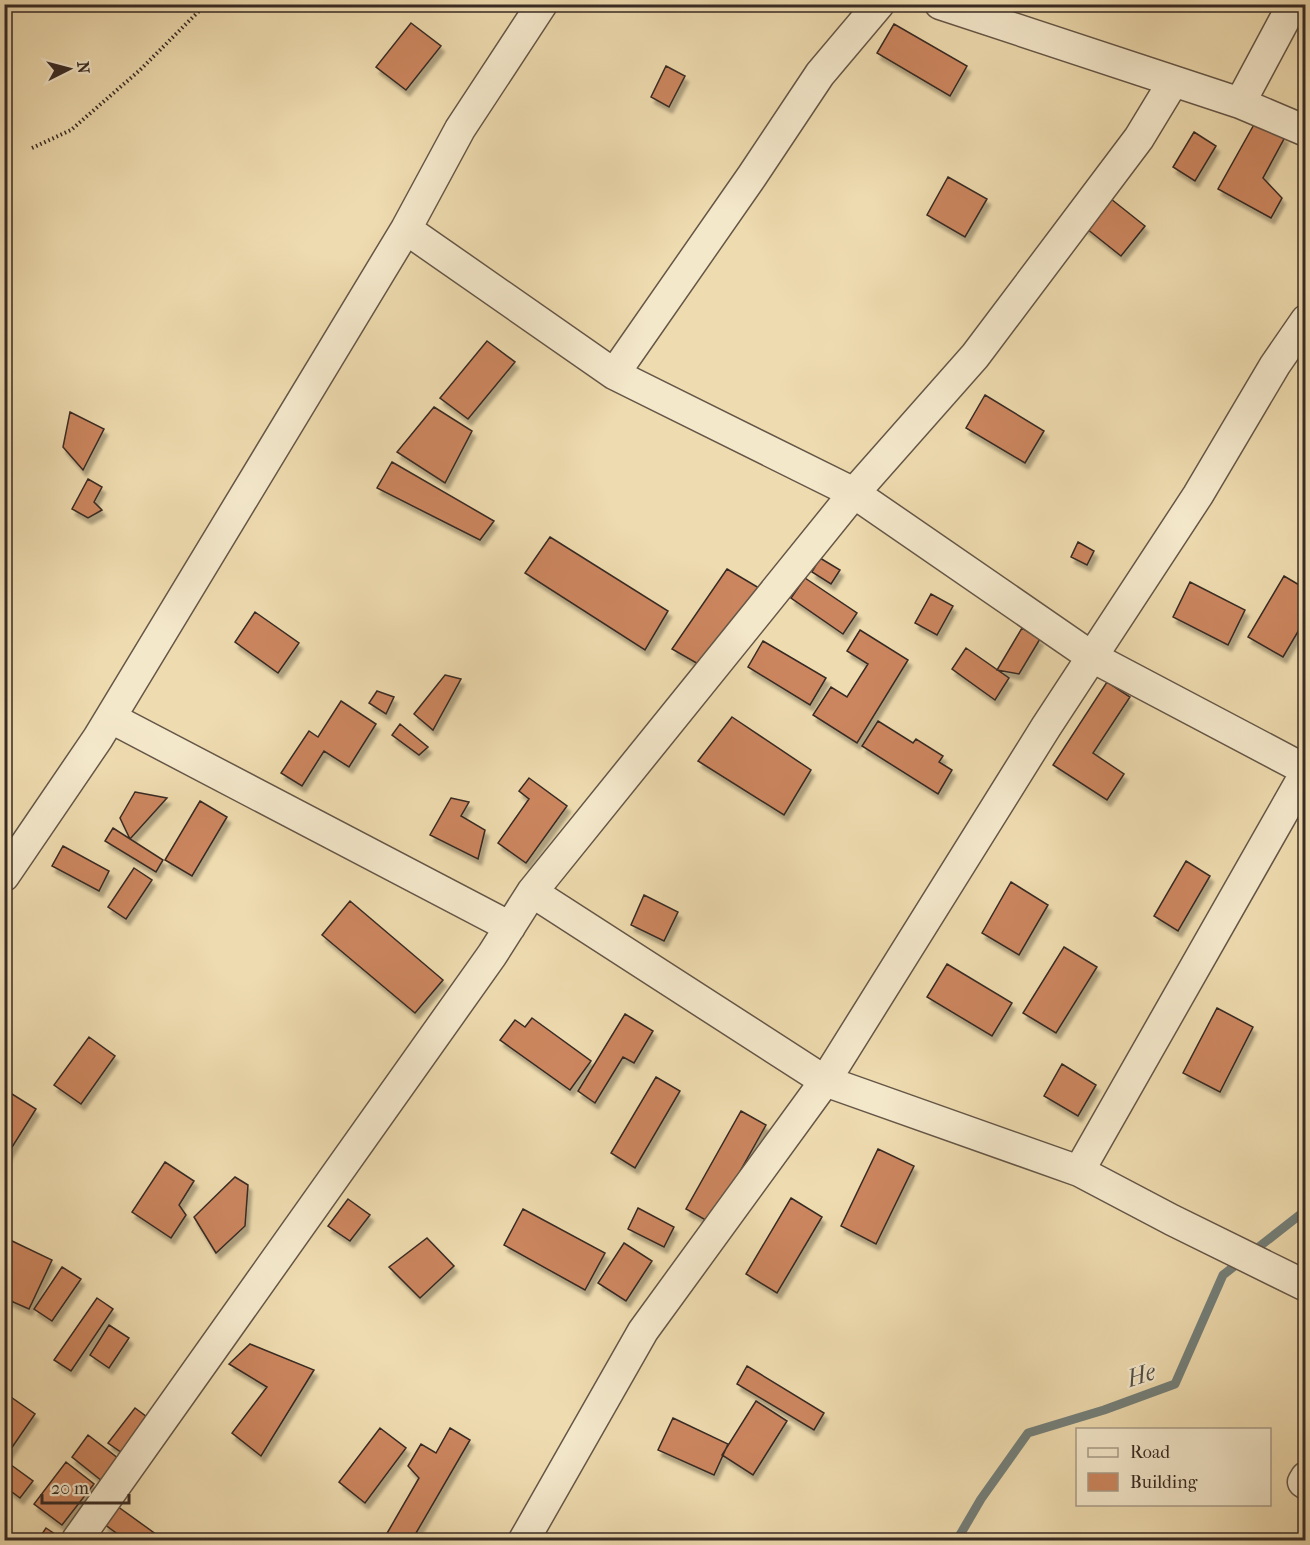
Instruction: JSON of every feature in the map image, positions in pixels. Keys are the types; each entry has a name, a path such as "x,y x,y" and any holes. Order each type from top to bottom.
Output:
{"street":[{"path":"4,876 111,717 406,229 460,129 542,4"},
{"path":"614,374 746,185 820,74 879,4"},
{"path":"940,4 1240,103 1305,131"},
{"path":"1240,103 1293,4"},
{"path":"77,1540 485,965 532,892 854,493 975,356 1139,138 1173,81"},
{"path":"406,229 614,374 854,493 1092,657 1305,771 1079,1171"},
{"path":"524,1540 643,1331 825,1081 1092,657 1198,495 1275,365 1305,320"},
{"path":"111,717 510,927"},
{"path":"532,892 825,1081 1079,1171 1298,1282"},
{"path":"1305,1477 1303,1482 1305,1484"}],"path":[{"path":"32,147 71,130 140,70 206,4"}],"building":[{"path":"411,23 441,46 406,90 376,67"},
{"path":"894,24 967,66 950,96 877,53"},
{"path":"666,66 685,76 669,107 651,97"},
{"path":"1256,121 1285,137 1263,178 1282,198 1271,218 1218,189"},
{"path":"1194,132 1216,146 1195,181 1173,167"},
{"path":"948,177 987,199 965,237 927,215"},
{"path":"1106,195 1145,226 1121,256 1082,225"},
{"path":"487,341 515,362 468,419 440,398"},
{"path":"985,395 1044,431 1025,463 966,428"},
{"path":"434,407 472,431 445,483 397,452"},
{"path":"70,412 104,429 83,470 63,447"},
{"path":"392,462 494,521 480,540 377,488"},
{"path":"88,479 102,487 94,502 102,510 88,518 72,509"},
{"path":"550,537 668,611 645,650 525,573"},
{"path":"1078,542 1094,551 1087,565 1071,557"},
{"path":"820,558 840,570 831,584 812,572"},
{"path":"727,569 759,588 700,665 672,649"},
{"path":"1284,576 1306,589 1306,618 1283,657 1248,637"},
{"path":"805,578 857,613 843,634 791,598"},
{"path":"1190,582 1245,610 1228,645 1173,617"},
{"path":"931,594 953,606 937,635 915,623"},
{"path":"255,612 299,643 278,673 235,642"},
{"path":"1022,628 1040,639 1019,674 997,670"},
{"path":"860,630 908,660 857,743 813,715 831,687 847,697 868,664 847,651"},
{"path":"763,641 826,678 810,705 748,667"},
{"path":"966,648 1009,678 995,700 952,669"},
{"path":"445,675 461,679 433,730 414,714"},
{"path":"1107,682 1130,697 1093,753 1124,774 1107,800 1053,765"},
{"path":"377,691 394,697 386,714 369,703"},
{"path":"341,701 376,724 349,767 324,751 302,786 281,773 309,731 318,737"},
{"path":"732,717 811,770 784,815 698,761"},
{"path":"878,721 913,743 916,739 943,756 939,762 952,770 938,794 862,746"},
{"path":"400,724 428,747 419,755 392,735"},
{"path":"529,778 567,806 526,863 498,843 529,799 519,791"},
{"path":"135,792 167,798 130,839 120,818"},
{"path":"451,798 469,802 461,816 485,830 478,859 430,835"},
{"path":"200,801 227,817 192,876 165,860"},
{"path":"113,828 163,860 156,872 105,841"},
{"path":"63,846 109,871 99,891 52,866"},
{"path":"1186,861 1210,876 1178,931 1154,916"},
{"path":"134,868 152,880 126,919 108,907"},
{"path":"1011,882 1048,905 1019,955 982,933"},
{"path":"644,895 678,912 664,941 631,925"},
{"path":"350,901 443,980 415,1013 322,935"},
{"path":"1064,947 1097,967 1056,1033 1023,1013"},
{"path":"947,964 1012,1003 992,1036 927,997"},
{"path":"1217,1008 1253,1027 1220,1092 1183,1073"},
{"path":"625,1014 653,1031 634,1063 623,1057 595,1103 578,1091"},
{"path":"532,1018 591,1061 570,1090 500,1040 515,1020 525,1027"},
{"path":"89,1037 115,1056 81,1104 54,1085"},
{"path":"1062,1064 1096,1085 1078,1116 1044,1096"},
{"path":"656,1077 680,1091 635,1168 611,1153"},
{"path":"4,1089 36,1109 4,1160"},
{"path":"741,1111 766,1125 711,1223 686,1209"},
{"path":"878,1149 914,1166 876,1244 841,1226"},
{"path":"165,1162 194,1181 179,1205 186,1215 171,1238 132,1212"},
{"path":"235,1177 248,1185 245,1226 216,1253 194,1217"},
{"path":"791,1198 822,1217 777,1293 746,1274"},
{"path":"348,1199 370,1215 350,1241 328,1226"},
{"path":"638,1208 674,1227 664,1247 628,1229"},
{"path":"523,1209 605,1253 585,1290 504,1245"},
{"path":"427,1238 454,1266 420,1298 389,1267"},
{"path":"10,1240 52,1260 29,1309 4,1298 4,1253"},
{"path":"624,1243 652,1261 626,1301 598,1283"},
{"path":"62,1267 81,1279 52,1321 34,1309"},
{"path":"97,1298 113,1309 71,1371 54,1360"},
{"path":"109,1325 129,1338 109,1368 90,1355"},
{"path":"250,1344 314,1370 261,1456 232,1433 267,1387 229,1364"},
{"path":"747,1366 824,1413 814,1430 737,1384"},
{"path":"8,1395 35,1414 4,1459 4,1401"},
{"path":"756,1401 787,1421 753,1475 722,1455"},
{"path":"135,1408 151,1420 125,1455 108,1443"},
{"path":"673,1418 728,1444 714,1475 658,1450"},
{"path":"380,1428 406,1448 365,1503 339,1482"},
{"path":"450,1428 470,1440 412,1540 396,1540 386,1535 419,1478 408,1466 421,1444 436,1453"},
{"path":"88,1435 119,1459 102,1481 72,1457"},
{"path":"7,1462 33,1481 20,1498 4,1486 4,1465"},
{"path":"66,1462 94,1484 62,1525 34,1504"},
{"path":"117,1506 164,1540 126,1540 104,1524"},
{"path":"46,1528 61,1538 60,1540 38,1540"}],"waterway":[{"name":"He","path":"957,1540 981,1499 1028,1433 1104,1410 1175,1384 1223,1275 1306,1210"}]}
